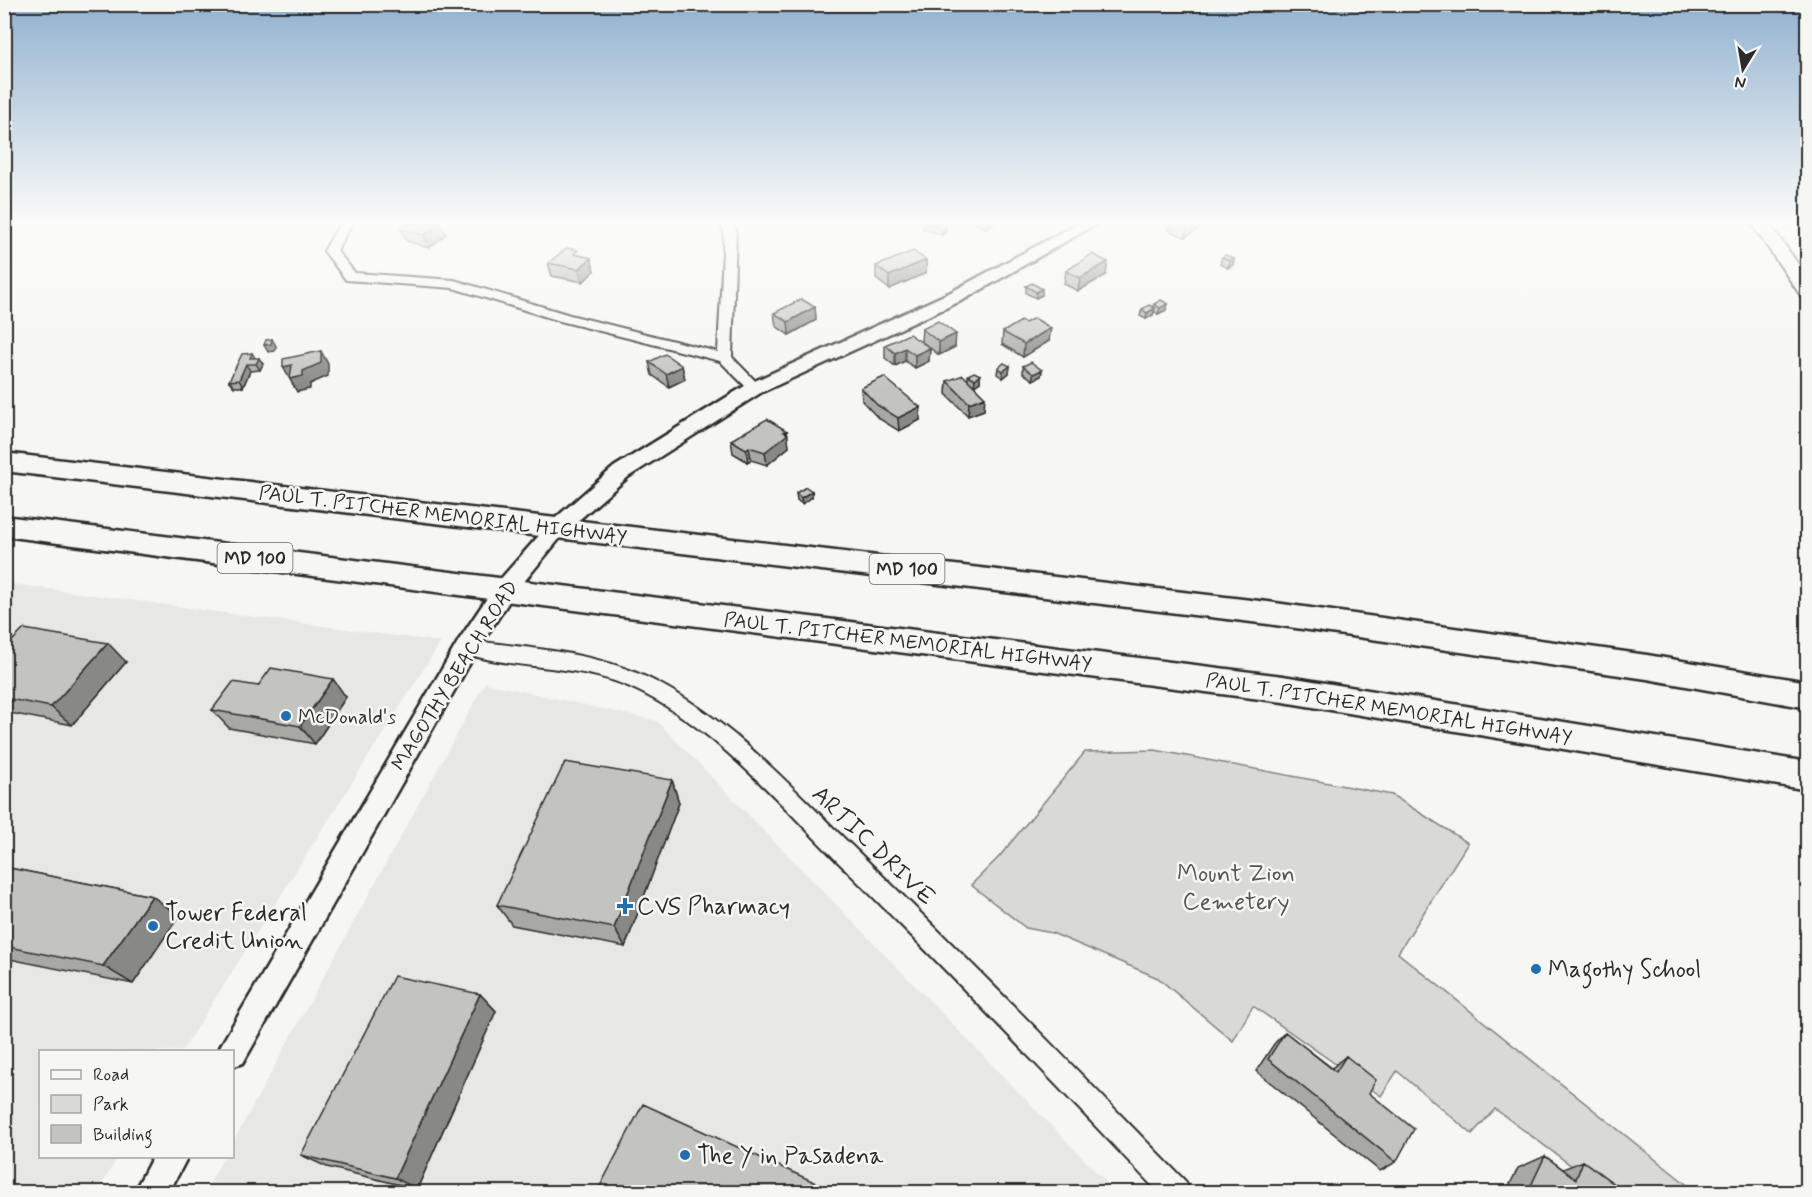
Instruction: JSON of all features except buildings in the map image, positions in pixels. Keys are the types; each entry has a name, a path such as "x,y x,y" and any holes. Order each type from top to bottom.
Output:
{"main road":[{"name":"PAUL T. PITCHER MEMORIAL HIGHWAY","path":"4,462 1268,612 1647,667 1808,695"},
{"name":"PAUL T. PITCHER MEMORIAL HIGHWAY","path":"4,526 1283,689 1808,776"},
{"path":"1647,667 1808,684"},
{"path":"1695,757 1808,784"}],"street":[{"path":"378,279 454,284 565,318 726,358 755,388"},
{"path":"726,358 728,279"},
{"name":"MAGOTHY BEACH ROAD","path":"233,1050 467,647 505,589 558,527 621,472 755,388 957,296 988,279"},
{"name":"ARTIC DRIVE","path":"467,647 593,669 635,681 688,711 786,797 934,940 1176,1192"},
{"path":"151,1192 171,1158"}],"shaded area":[{"path":"5,583 441,642 183,1050 39,1050 39,1158 117,1158 97,1192 5,1192"},
{"path":"485,683 657,721 1116,1192 205,1192 223,1158 234,1158 234,1140"}],"green space":[{"name":"Mount Zion Cemetery","path":"1155,750 1392,795 1468,843 1398,953 1696,1192 1607,1192 1495,1109 1472,1134 1397,1071 1381,1096 1253,1006 1233,1041 1158,978 1052,933 1026,928 971,885 999,857 1085,752"}],"place":[{"name":"McDonald's","path":"286,716"},
{"name":"CVS Pharmacy","path":"625,906"},
{"name":"Tower Federal Credit Union","path":"153,926"},
{"name":"Magothy School","path":"1536,969"},
{"name":"The Y in Pasadena","path":"685,1155"}]}
